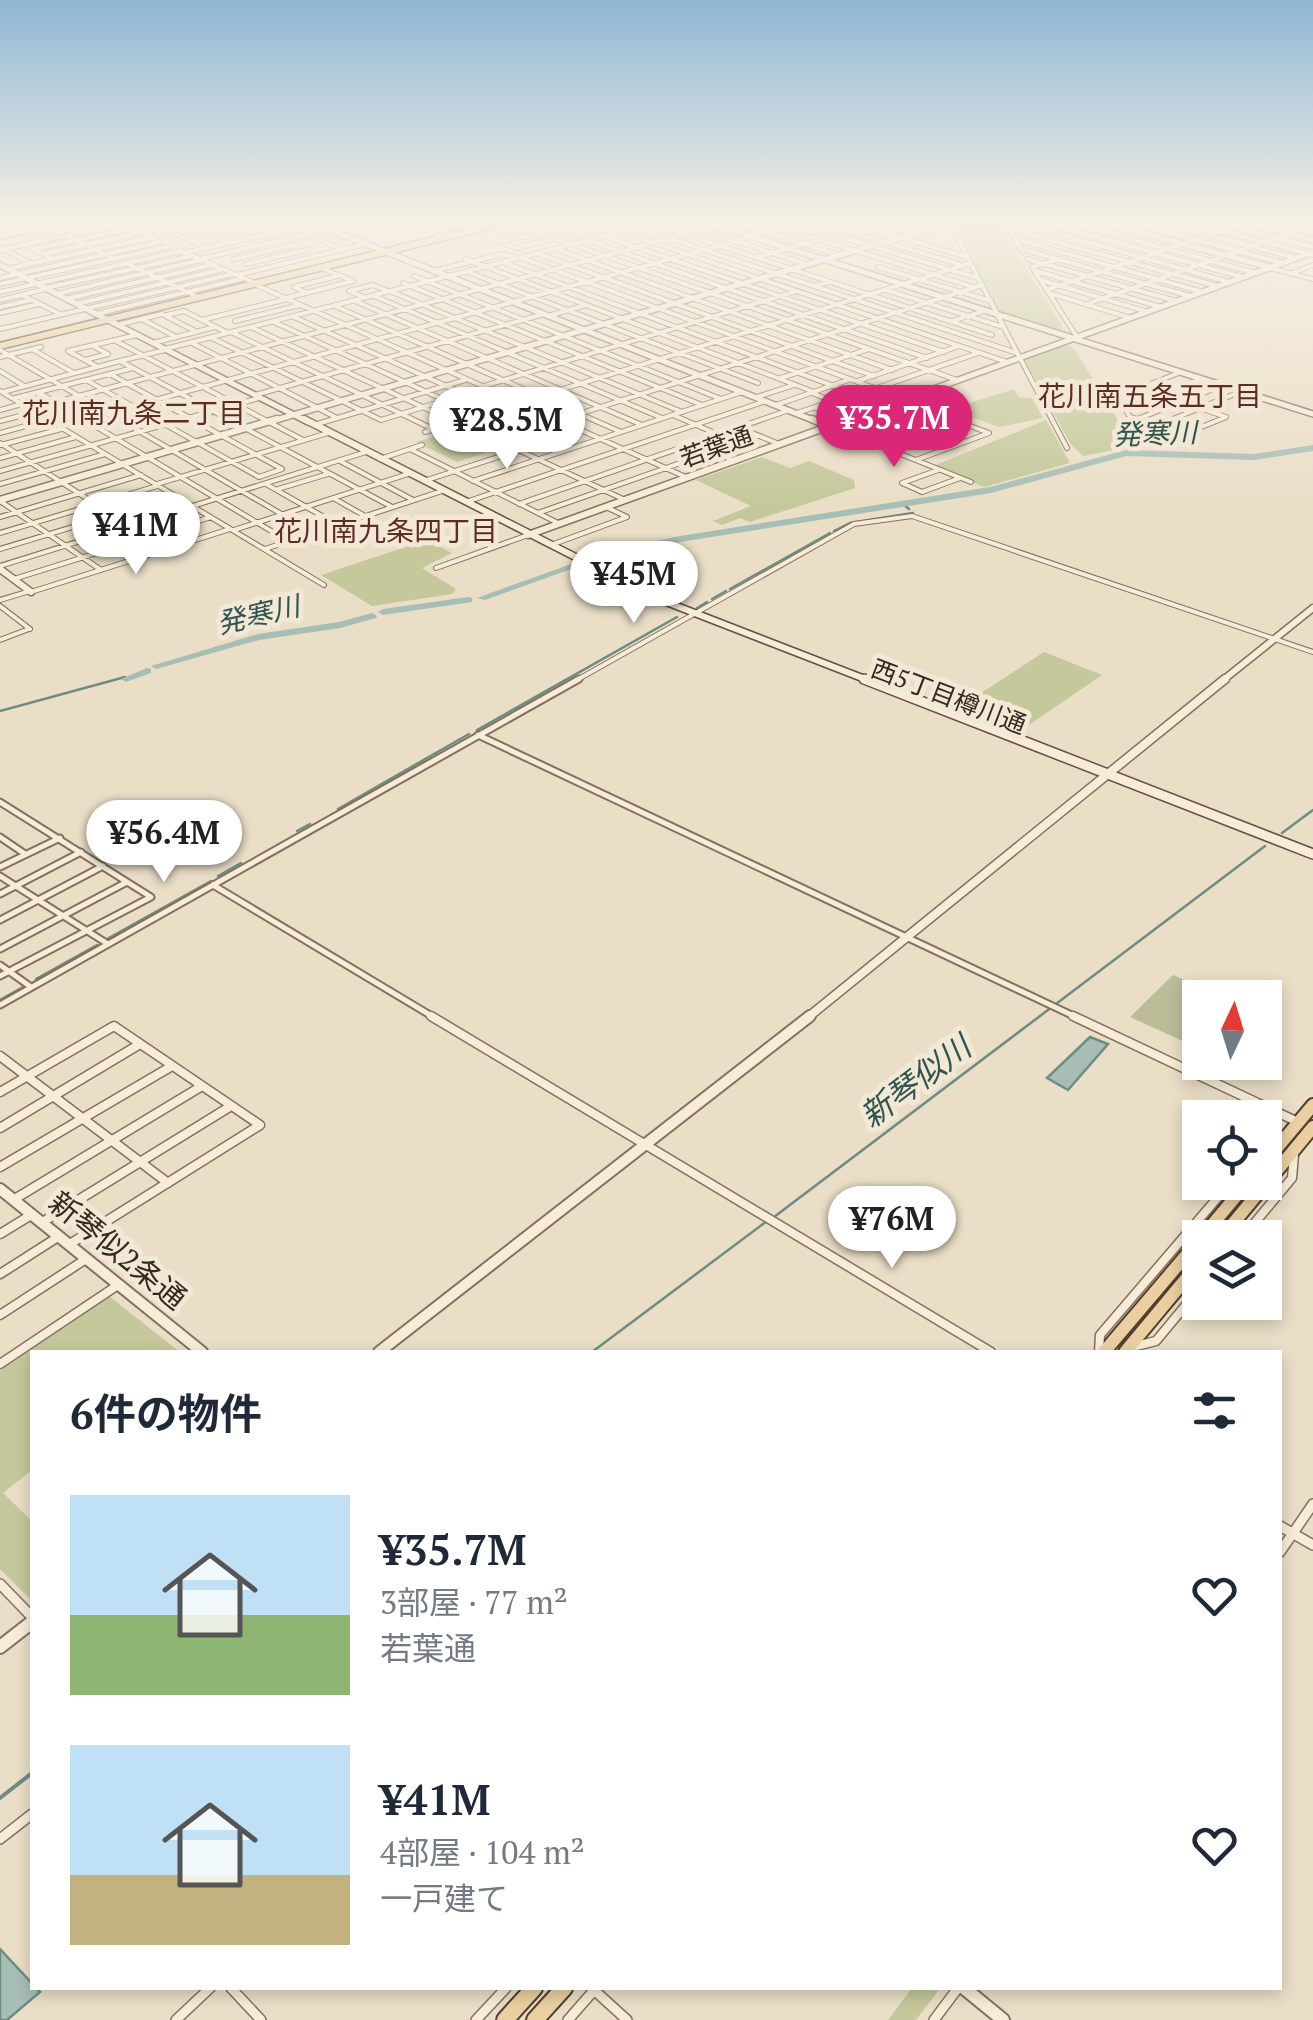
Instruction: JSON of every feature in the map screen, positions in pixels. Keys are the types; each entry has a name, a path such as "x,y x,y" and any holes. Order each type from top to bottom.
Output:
{"main road":[{"path":"0,348 131,314"},
{"name":"西5丁目樽川通","path":"108,320 690,615 1313,857"},
{"path":"1236,1220 1295,1148 1309,1126 1313,1105"},
{"path":"1282,1148 1309,1126"},
{"path":"1216,1220 1233,1200"},
{"path":"1104,1350 1182,1260"},
{"path":"1127,1350 1182,1284"},
{"path":"504,2020 532,1990"},
{"path":"535,2020 562,1990"}],"street":[{"path":"2,314 15,326"},
{"path":"28,314 39,320"},
{"path":"0,330 64,314"},
{"path":"97,314 108,320"},
{"path":"117,324 172,314"},
{"path":"191,314 435,430"},
{"path":"235,321 262,314"},
{"path":"1,391 300,314"},
{"path":"321,314 688,478"},
{"path":"352,314 621,432"},
{"path":"0,421 54,402 383,314"},
{"path":"385,314 642,425"},
{"path":"415,314 662,418"},
{"path":"447,314 682,412"},
{"path":"1,444 469,314"},
{"path":"477,314 702,405"},
{"path":"508,314 722,398"},
{"path":"0,471 279,388 549,314"},
{"path":"579,314 758,383"},
{"path":"610,314 865,414"},
{"path":"0,500 639,314"},
{"path":"641,314 948,432"},
{"path":"674,314 989,433 916,460"},
{"path":"706,314 874,376"},
{"path":"211,338 380,420 722,314"},
{"path":"736,314 892,370"},
{"path":"771,314 958,380"},
{"path":"832,314 944,352"},
{"path":"865,314 1007,362"},
{"path":"559,420 888,314"},
{"path":"896,314 1018,355"},
{"path":"928,314 992,335"},
{"path":"961,314 1004,329"},
{"path":"474,481 973,314"},
{"path":"993,314 1313,414"},
{"path":"1061,314 1075,338"},
{"path":"1120,314 1132,318"},
{"name":"若葉通","path":"528,535 1018,355 1142,314"},
{"path":"202,320 222,315 457,423"},
{"path":"546,315 971,482"},
{"path":"425,432 803,315 927,358"},
{"path":"166,316 197,332"},
{"path":"293,316 499,410"},
{"path":"998,316 1067,448"},
{"path":"141,319 176,337"},
{"path":"272,322 478,416"},
{"path":"153,343 216,327"},
{"path":"776,405 910,364 1004,329"},
{"path":"97,367 68,351 137,335"},
{"path":"114,340 303,440"},
{"path":"190,343 338,418"},
{"path":"85,360 108,354 92,346"},
{"path":"0,358 41,347"},
{"path":"0,348 314,533"},
{"path":"32,350 74,373"},
{"path":"876,389 979,353"},
{"path":"120,361 392,507"},
{"path":"14,399 133,368"},
{"path":"0,370 25,386"},
{"path":"1181,372 1118,397 1138,419 1158,425 1242,391"},
{"path":"110,374 282,469 259,477"},
{"path":"1125,408 1201,378"},
{"path":"86,380 338,525"},
{"path":"313,425 468,380"},
{"path":"757,398 796,384"},
{"path":"1138,419 1223,385"},
{"path":"1142,388 1226,417 1199,428 1173,419"},
{"path":"1,391 324,586"},
{"path":"38,392 288,541"},
{"path":"465,503 766,401"},
{"path":"797,413 833,401"},
{"path":"0,410 22,404"},
{"path":"815,407 848,420"},
{"path":"520,504 790,410"},
{"path":"672,415 719,434"},
{"path":"0,433 49,420"},
{"path":"894,452 967,424"},
{"path":"738,428 779,444"},
{"path":"422,481 580,430"},
{"path":"0,533 328,433"},
{"path":"0,458 77,436"},
{"path":"538,513 758,436"},
{"path":"694,443 734,461"},
{"path":"1,444 166,549"},
{"path":"379,459 422,445"},
{"path":"510,446 624,500"},
{"path":"410,449 560,524"},
{"path":"0,568 366,452"},
{"path":"0,484 106,454"},
{"path":"339,460 414,500"},
{"path":"939,470 902,484 922,492 960,478"},
{"path":"276,490 329,474"},
{"path":"0,640 30,629 0,603 408,474"},
{"path":"0,517 141,475"},
{"path":"292,476 303,482"},
{"path":"264,549 442,491"},
{"path":"0,549 176,496"},
{"path":"334,498 365,516"},
{"path":"0,500 102,570"},
{"path":"550,546 628,518 606,507"},
{"path":"0,1004 854,524 912,516 1313,652"},
{"path":"14,580 211,517"},
{"path":"436,568 528,535"},
{"path":"0,568 31,592"},
{"path":"382,1350 647,1146 1313,608"},
{"path":"478,735 1309,1126"},
{"path":"0,802 150,897 0,976"},
{"path":"0,838 26,854"},
{"path":"0,867 60,838"},
{"path":"0,894 81,852"},
{"path":"0,920 104,866"},
{"path":"0,876 108,944"},
{"path":"0,949 128,882"},
{"path":"213,885 988,1350"},
{"path":"0,965 31,987"},
{"path":"0,1092 114,1026 260,1125 68,1245"},
{"path":"0,1128 140,1044"},
{"path":"0,1056 168,1183"},
{"path":"0,1166 172,1066"},
{"path":"5,1195 112,1141 202,1086"},
{"path":"0,1234 140,1162 230,1106"},
{"path":"1257,1220 1292,1178 1295,1148"},
{"name":"新琴似2条通","path":"5,1195 199,1350"},
{"path":"1102,1350 1100,1334 1215,1200"},
{"path":"0,1274 58,1237"},
{"path":"0,1315 86,1259"},
{"path":"0,1364 118,1285"},
{"path":"1127,1350 1156,1340 1182,1309"},
{"path":"1282,1549 1313,1504"},
{"path":"1282,1527 1313,1546"},
{"path":"0,1584 30,1618"},
{"path":"0,1648 30,1622"},
{"path":"0,1839 30,1816"},
{"path":"176,2020 208,1990"},
{"path":"233,1990 262,2020"},
{"path":"476,2020 504,1990"},
{"path":"568,2020 595,1990"},
{"path":"597,1990 627,2020"},
{"path":"934,2020 959,1990"},
{"path":"964,1990 1003,2020"}],"green space":[{"path":"1055,314 1062,333 1001,315"},
{"path":"1067,344 1075,350 1134,446 1083,456 1070,443 1024,359"},
{"path":"1014,389 1019,397 1032,398 1043,418 999,427 951,409"},
{"path":"493,418 537,436 457,462 416,442"},
{"path":"1046,420 1070,463 984,487 933,466"},
{"path":"762,457 790,468 809,461 854,480 855,488 750,522 740,518 722,525 713,521 751,506 696,480"},
{"path":"427,540 452,553 422,568 456,589 452,594 372,606 321,575"},
{"path":"1044,652 1102,675 1020,731 958,708"},
{"path":"1173,975 1185,980 1182,1041 1130,1017"},
{"path":"110,1297 177,1350 31,1350"},
{"path":"30,1351 30,1472 3,1493 30,1519 30,1599 0,1569 0,1371"},
{"path":"910,1990 938,1991 916,2020 888,2020"}],"water":[{"path":"1090,1037 1108,1044 1068,1090 1047,1078"},
{"path":"0,1949 30,1981 30,1990 40,1992 7,2020 0,2020"}],"waterway":[{"name":"発寒川","path":"589,560 674,540 991,490 1126,453 1254,457 1313,448"},
{"name":"発寒川","path":"904,505 909,509"},
{"path":"834,531 850,523 913,513"},
{"path":"730,589 830,533"},
{"name":"発寒川","path":"482,598 577,565"},
{"path":"712,599 726,591"},
{"name":"発寒川","path":"383,612 468,600"},
{"path":"697,608 707,602"},
{"name":"発寒川","path":"156,666 258,637 340,625 372,616"},
{"path":"477,730 677,617"},
{"name":"発寒川","path":"126,679 147,671"},
{"path":"0,711 125,677"},
{"path":"338,809 469,734"},
{"name":"新琴似川","path":"1282,833 1313,810"},
{"path":"297,831 310,824"},
{"name":"新琴似川","path":"774,1217 1265,846"},
{"path":"218,876 241,863"},
{"path":"107,939 211,881"},
{"path":"36,979 97,945"},
{"path":"0,1000 23,987"},
{"name":"新琴似川","path":"595,1350 767,1221"},
{"name":"新琴似川","path":"0,1798 30,1775"}],"district":[{"name":"花川南五条五丁目","path":"1150,395"},
{"name":"花川南九条二丁目","path":"134,412"},
{"name":"花川南九条四丁目","path":"386,530"}]}
